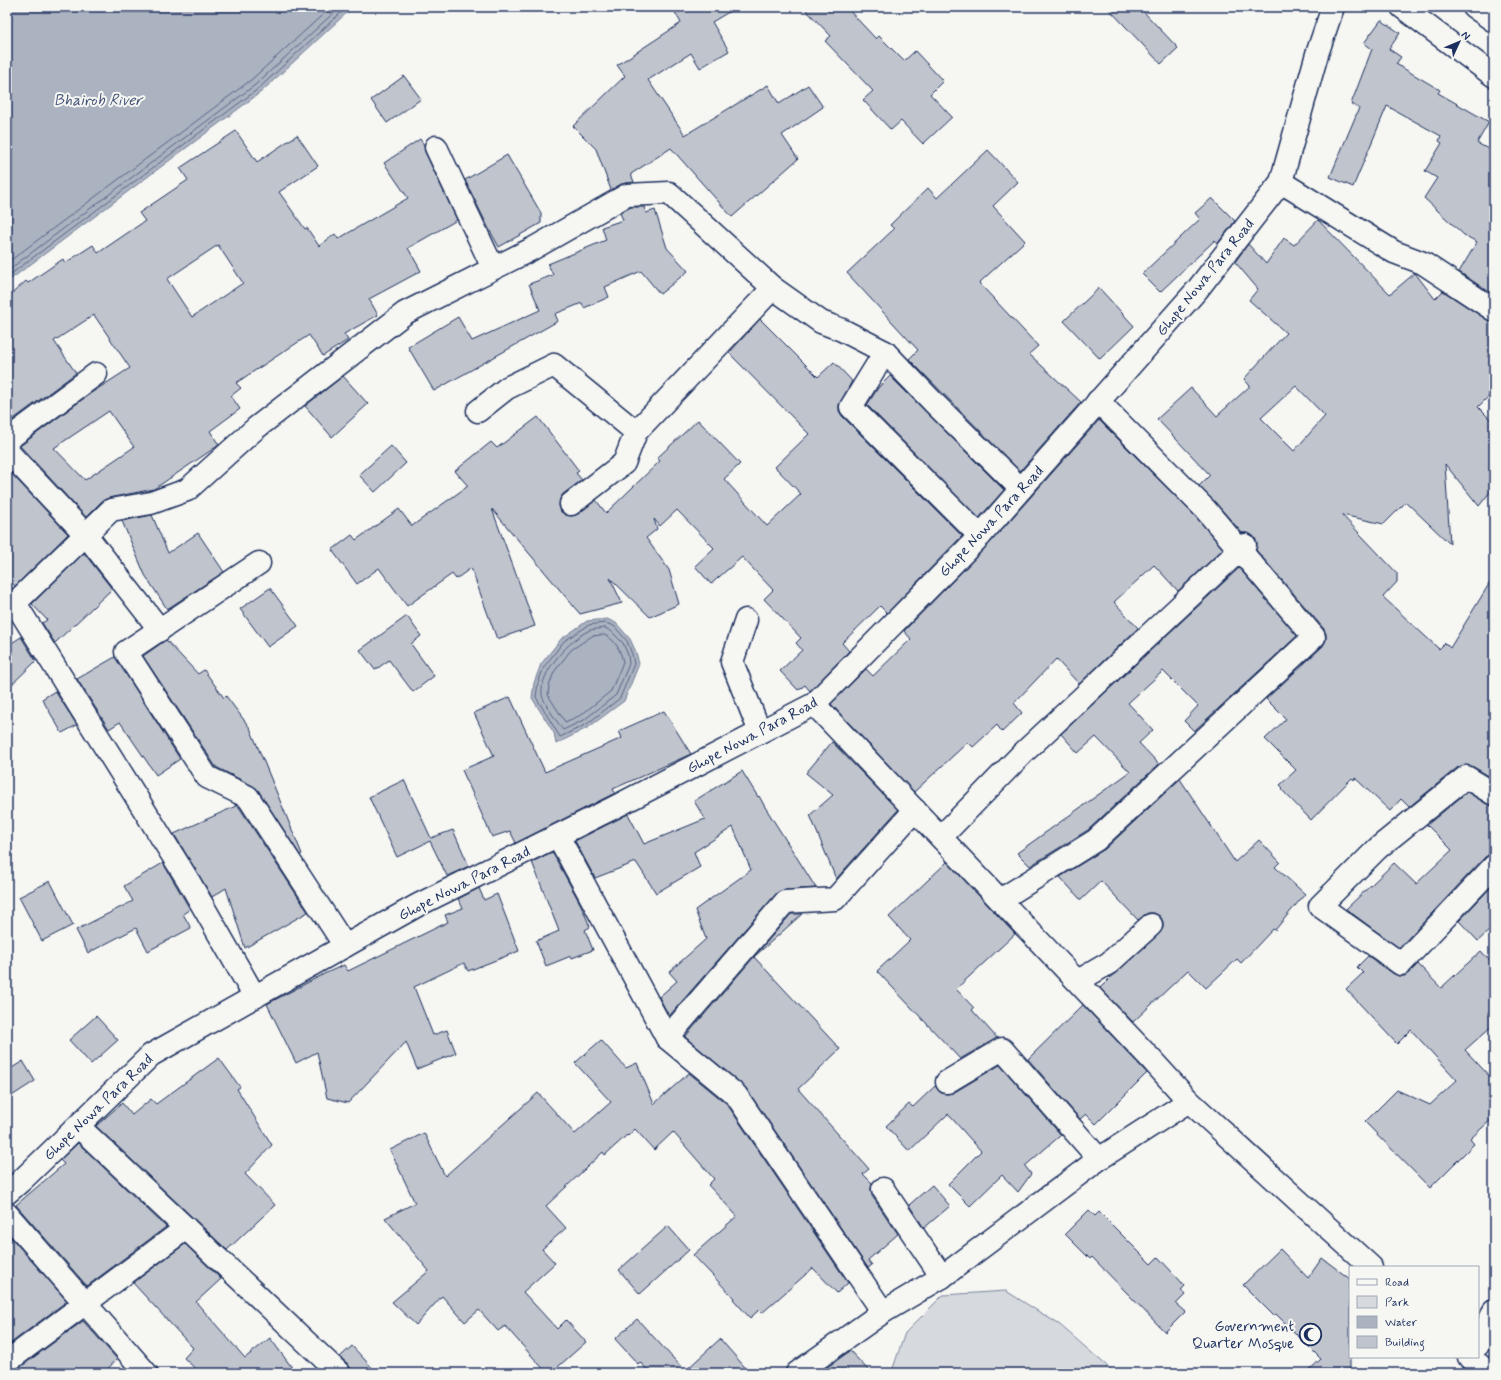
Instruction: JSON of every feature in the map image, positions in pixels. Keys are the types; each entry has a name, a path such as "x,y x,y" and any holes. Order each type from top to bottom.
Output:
{"main road":[{"name":"Ghope Nowa Para Road","path":"7,1192 21,1181 151,1055 418,905 558,836 814,704 980,536 1197,290 1281,182 1317,54 1333,7"},
{"path":"1402,7 1494,76"},
{"path":"1474,7 1494,21"},
{"path":"436,147 493,268"},
{"path":"1281,182 1394,252 1423,263 1494,310"},
{"path":"255,997 188,880 10,602 86,535 111,510 151,503 187,490 256,428 405,313 532,249 628,195 669,193 773,288 821,322 842,330 885,352 1021,490"},
{"path":"571,504 624,463 636,432 773,288"},
{"path":"885,352 851,407 980,536"},
{"path":"478,411 507,388 554,365 636,432"},
{"path":"7,440 96,374"},
{"path":"1000,900 1096,840 1314,637 1205,509 1098,401"},
{"path":"7,451 86,535 160,630"},
{"path":"941,837 1022,754 1246,545"},
{"path":"259,563 126,652 207,777 248,797 345,946"},
{"path":"746,620 732,662 760,732"},
{"path":"814,704 1078,981 1189,1101 1370,1266"},
{"path":"1494,794 1466,777 1378,848 1320,906 1401,964 1494,866"},
{"path":"667,1038 785,902 835,899 915,810"},
{"path":"558,836 667,1038 736,1095 883,1312"},
{"path":"1078,981 1109,963 1151,925"},
{"path":"947,1082 1002,1049 1099,1159"},
{"path":"797,1373 883,1312 942,1277 1099,1159 1189,1101"},
{"path":"78,1126 339,1373"},
{"path":"883,1189 942,1277"},
{"path":"7,1214 146,1373"},
{"path":"14,1361 85,1303 186,1228"},
{"path":"1479,1342 1494,1311"},
{"path":"1471,1358 1490,1373"}],"green space":[{"path":"1006,1291 1060,1325 1115,1373 894,1373 893,1368 905,1333 943,1295"}],"water":[{"name":"Bhairob River","path":"7,7 353,7 261,92 7,282"},
{"path":"607,619 616,623 630,639 636,652 639,664 624,701 589,727 556,744 554,733 532,698 534,683 541,664 561,639 587,621"}],"building":[{"path":"672,7 737,7 712,22 729,51 700,68 691,53 648,80 685,135 768,85 779,104 808,85 823,107 782,135 798,159 732,217 671,148 631,174 634,182 621,184 611,190 596,149 573,126 625,76 617,65 681,23"},
{"path":"803,7 846,7 876,39 879,36 904,61 915,51 943,81 930,94 952,117 923,144 901,121 891,130 863,100 873,91 825,41 831,36"},
{"path":"1107,7 1139,7 1178,48 1161,64"},
{"path":"1381,20 1400,33 1389,49 1401,57 1396,64 1440,90 1438,93 1489,122 1477,143 1494,152 1494,295 1459,272 1477,242 1464,235 1424,198 1437,178 1425,171 1442,143 1439,141 1441,136 1387,106 1353,187 1330,177 1359,108 1351,104 1372,49 1364,43"},
{"path":"404,76 421,99 387,123 371,100"},
{"path":"236,131 257,162 297,135 318,166 279,192 319,246 335,234 338,239 408,198 384,163 420,139 457,220 408,248 421,271 369,299 378,315 344,334 348,340 323,356 309,335 236,383 241,388 231,396 240,409 210,431 219,445 154,489 108,498 102,501 86,517 20,446 91,393 130,368 94,315 54,341 76,373 7,424 7,298 26,281 28,283 63,259 65,263 93,245 98,253 145,221 139,213 188,180 180,168","holes":["218,245 243,283 192,317 167,279","109,411 134,447 85,480 54,448"]},
{"path":"988,150 1018,182 993,206 1025,241 979,283 1038,346 1029,354 1081,402 1020,471 909,359 918,350 847,273 894,229 890,225 928,188 937,198"},
{"path":"507,155 541,213 541,223 499,247 465,180"},
{"path":"1212,198 1235,221 1218,243 1215,240 1160,292 1142,274 1200,219 1195,213"},
{"path":"631,207 644,207 646,213 655,210 667,248 688,271 660,294 641,271 605,287 609,297 584,308 582,303 555,314 558,321 434,391 408,347 458,317 472,341 540,310 529,284 553,275 548,264 606,240 602,227 623,220 620,213"},
{"path":"1318,220 1390,294 1415,273 1435,299 1443,291 1487,320 1494,322 1494,391 1478,407 1494,423 1494,487 1479,506 1445,464 1450,544 1406,502 1384,524 1342,515 1397,573 1397,582 1383,597 1439,649 1445,643 1450,648 1494,576 1494,779 1472,766 1465,765 1458,767 1409,807 1401,799 1390,811 1355,778 1354,780 1352,778 1311,820 1282,790 1283,788 1280,785 1296,770 1265,739 1286,719 1266,699 1323,646 1326,640 1326,634 1324,629 1256,550 1257,543 1254,537 1248,533 1242,533 1199,486 1210,475 1157,419 1191,388 1217,416 1250,386 1244,379 1286,333 1249,300 1258,289 1235,262 1248,244 1266,264 1284,238 1294,245","holes":["1296,386 1325,416 1294,451 1261,418"]},
{"path":"1099,288 1134,326 1100,359 1064,321"},
{"path":"760,319 818,377 834,362 852,381 839,405 839,411 842,416 962,536 887,613 880,606 842,643 849,651 810,691 805,685 798,690 780,671 802,650 796,643 801,638 764,599 773,590 742,557 711,584 695,566 714,548 677,510 660,526 654,519 657,529 646,538 669,570 679,604 650,617 610,578 622,603 580,614 492,509 535,626 497,639 471,568 456,579 452,574 407,606 379,568 357,584 332,550 352,535 356,540 399,509 412,526 468,486 455,471 491,442 497,448 538,417 579,471 576,473 582,480 563,494 560,499 559,506 561,512 566,515 572,516 578,514 596,500 606,513 660,461 657,458 698,420 740,464 724,479 767,526 801,494 775,467 809,434 729,353"},
{"path":"343,376 368,404 332,437 305,406"},
{"path":"890,376 1004,490 979,518 867,405 878,388"},
{"path":"1099,420 1196,517 1223,549 1178,591 1154,565 1114,602 1138,628 1079,684 1056,659 1014,703 1022,713 1002,732 997,725 973,747 968,742 914,792 831,704 866,669 873,676 911,639 904,631 989,544"},
{"path":"391,446 406,463 375,492 359,475"},
{"path":"7,469 68,534 15,586 7,577"},
{"path":"152,515 168,553 198,533 224,572 167,609 145,575 122,521"},
{"path":"84,553 112,589 55,643 42,623 47,620 32,604"},
{"path":"1239,568 1297,636 1194,731 1184,721 1198,706 1163,671 1128,703 1153,730 1139,743 1159,764 1088,830 1030,866 1017,853 1130,772 1096,737 1078,753 1061,734"},
{"path":"270,588 298,626 268,647 240,609"},
{"path":"407,616 421,636 411,644 434,676 413,692 389,660 375,670 360,650"},
{"path":"21,637 36,661 7,689 7,646"},
{"path":"166,640 198,674 204,670 224,698 226,696 250,728 302,854 300,855 258,790 216,767 143,656"},
{"path":"115,657 180,759 156,775 120,722 109,729 77,679"},
{"path":"55,691 77,725 62,733 42,699"},
{"path":"510,697 545,772 622,738 619,731 664,711 691,754 613,789 615,793 516,843 510,831 492,837 462,770 494,756 474,713"},
{"path":"832,742 898,810 836,879 810,815 833,795 806,773"},
{"path":"742,771 816,888 784,890 776,894 669,1016 659,997 677,981 669,972 706,939 695,910 751,870 733,827 694,852 700,867 656,893 636,862 595,878 575,841 628,814 644,844 705,819 694,801"},
{"path":"1180,779 1235,862 1259,840 1280,862 1275,867 1305,894 1275,930 1273,929 1241,963 1237,959 1206,988 1188,970 1133,1022 1100,988 1109,978 1159,934 1163,928 1163,922 1160,916 1154,913 1148,913 1138,920 1101,881 1081,900 1060,877 1105,849"},
{"path":"404,780 431,838 453,830 469,866 447,876 430,841 397,857 369,797"},
{"path":"1467,792 1488,805 1494,806 1494,854 1490,854 1485,857 1399,948 1346,909 1394,863 1416,884 1452,850 1427,825"},
{"path":"234,804 239,807 308,912 245,948 226,888 212,897 174,834 236,806"},
{"path":"552,852 581,905 590,927 585,930 593,950 572,958 571,956 546,966 536,941 559,931 532,862"},
{"path":"947,862 1015,934 956,989 974,1008 972,1010 997,1038 960,1059 877,971 910,940 889,917"},
{"path":"163,863 190,909 183,914 191,928 148,951 136,928 88,953 76,930 133,901 124,886"},
{"path":"50,881 73,925 42,941 19,897"},
{"path":"1494,884 1494,926 1478,941 1459,921"},
{"path":"479,888 484,900 497,894 519,951 468,971 464,963 414,987 433,1035 447,1030 456,1053 417,1069 406,1042 348,1103 327,1098 317,1052 296,1063 267,1004 324,974 344,965 348,971 448,922 445,915 463,908 458,899"},
{"path":"791,914 802,914 754,957 840,1049 798,1089 869,1169 863,1174 872,1183 872,1196 898,1234 868,1260 872,1265 868,1268 746,1088 685,1037"},
{"path":"1481,951 1494,965 1494,1024 1465,1050 1494,1081 1494,1117 1470,1139 1474,1144 1430,1188 1365,1122 1397,1090 1430,1105 1457,1080 1411,1030 1397,1044 1346,989 1363,973 1357,967 1368,956 1399,976 1405,976 1418,964 1441,988"},
{"path":"1083,1005 1147,1073 1096,1124 1086,1114 1080,1119 1028,1059"},
{"path":"96,1016 118,1040 91,1064 69,1040"},
{"path":"601,1040 626,1068 637,1063 654,1104 689,1073 727,1104 848,1283 837,1293 813,1268 762,1313 759,1310 750,1318 733,1299 734,1298 693,1255 737,1216 708,1185 714,1179 673,1132 654,1150 635,1129 605,1155 603,1152 546,1206 566,1228 542,1249 555,1263 523,1292 557,1329 566,1320 586,1342 551,1373 547,1373 505,1326 498,1331 479,1310 465,1322 442,1296 416,1325 392,1302 429,1271 385,1218 415,1203 390,1150 424,1133 445,1176 538,1093 575,1134 611,1102 575,1063"},
{"path":"219,1058 240,1087 237,1089 272,1145 245,1174 275,1205 227,1250 96,1126 122,1103 132,1115 151,1099 156,1104"},
{"path":"23,1061 35,1081 7,1099 7,1071"},
{"path":"1000,1065 1061,1135 1025,1166 1031,1174 1018,1192 1002,1175 970,1206 948,1184 981,1151 948,1114 909,1151 886,1126 909,1104 913,1107 935,1086 941,1093 953,1093"},
{"path":"78,1143 166,1227 87,1286 16,1205 64,1164 60,1160"},
{"path":"932,1185 950,1206 924,1228 909,1205"},
{"path":"1089,1210 1095,1216 1099,1212 1151,1264 1158,1257 1185,1286 1181,1290 1185,1295 1176,1304 1185,1312 1165,1332 1092,1257 1090,1259 1065,1234"},
{"path":"668,1226 689,1250 640,1294 619,1270"},
{"path":"7,1233 67,1301 7,1346"},
{"path":"185,1244 221,1279 196,1302 245,1358 270,1338 296,1373 200,1373 184,1358 193,1348 133,1283"},
{"path":"1280,1249 1308,1278 1322,1258 1349,1278 1350,1373 1306,1373 1321,1359 1276,1314 1274,1316 1243,1285"},
{"path":"637,1319 685,1371 720,1339 750,1373 650,1373 640,1362 638,1364 615,1339"},
{"path":"83,1321 117,1359 104,1373 7,1373 7,1369 13,1370 19,1368"},
{"path":"352,1346 377,1373 351,1373 351,1369 348,1364 340,1357"},
{"path":"850,1351 871,1373 819,1373"}],"place":[{"name":"Government Quarter Mosque","path":"1310,1335"}]}
